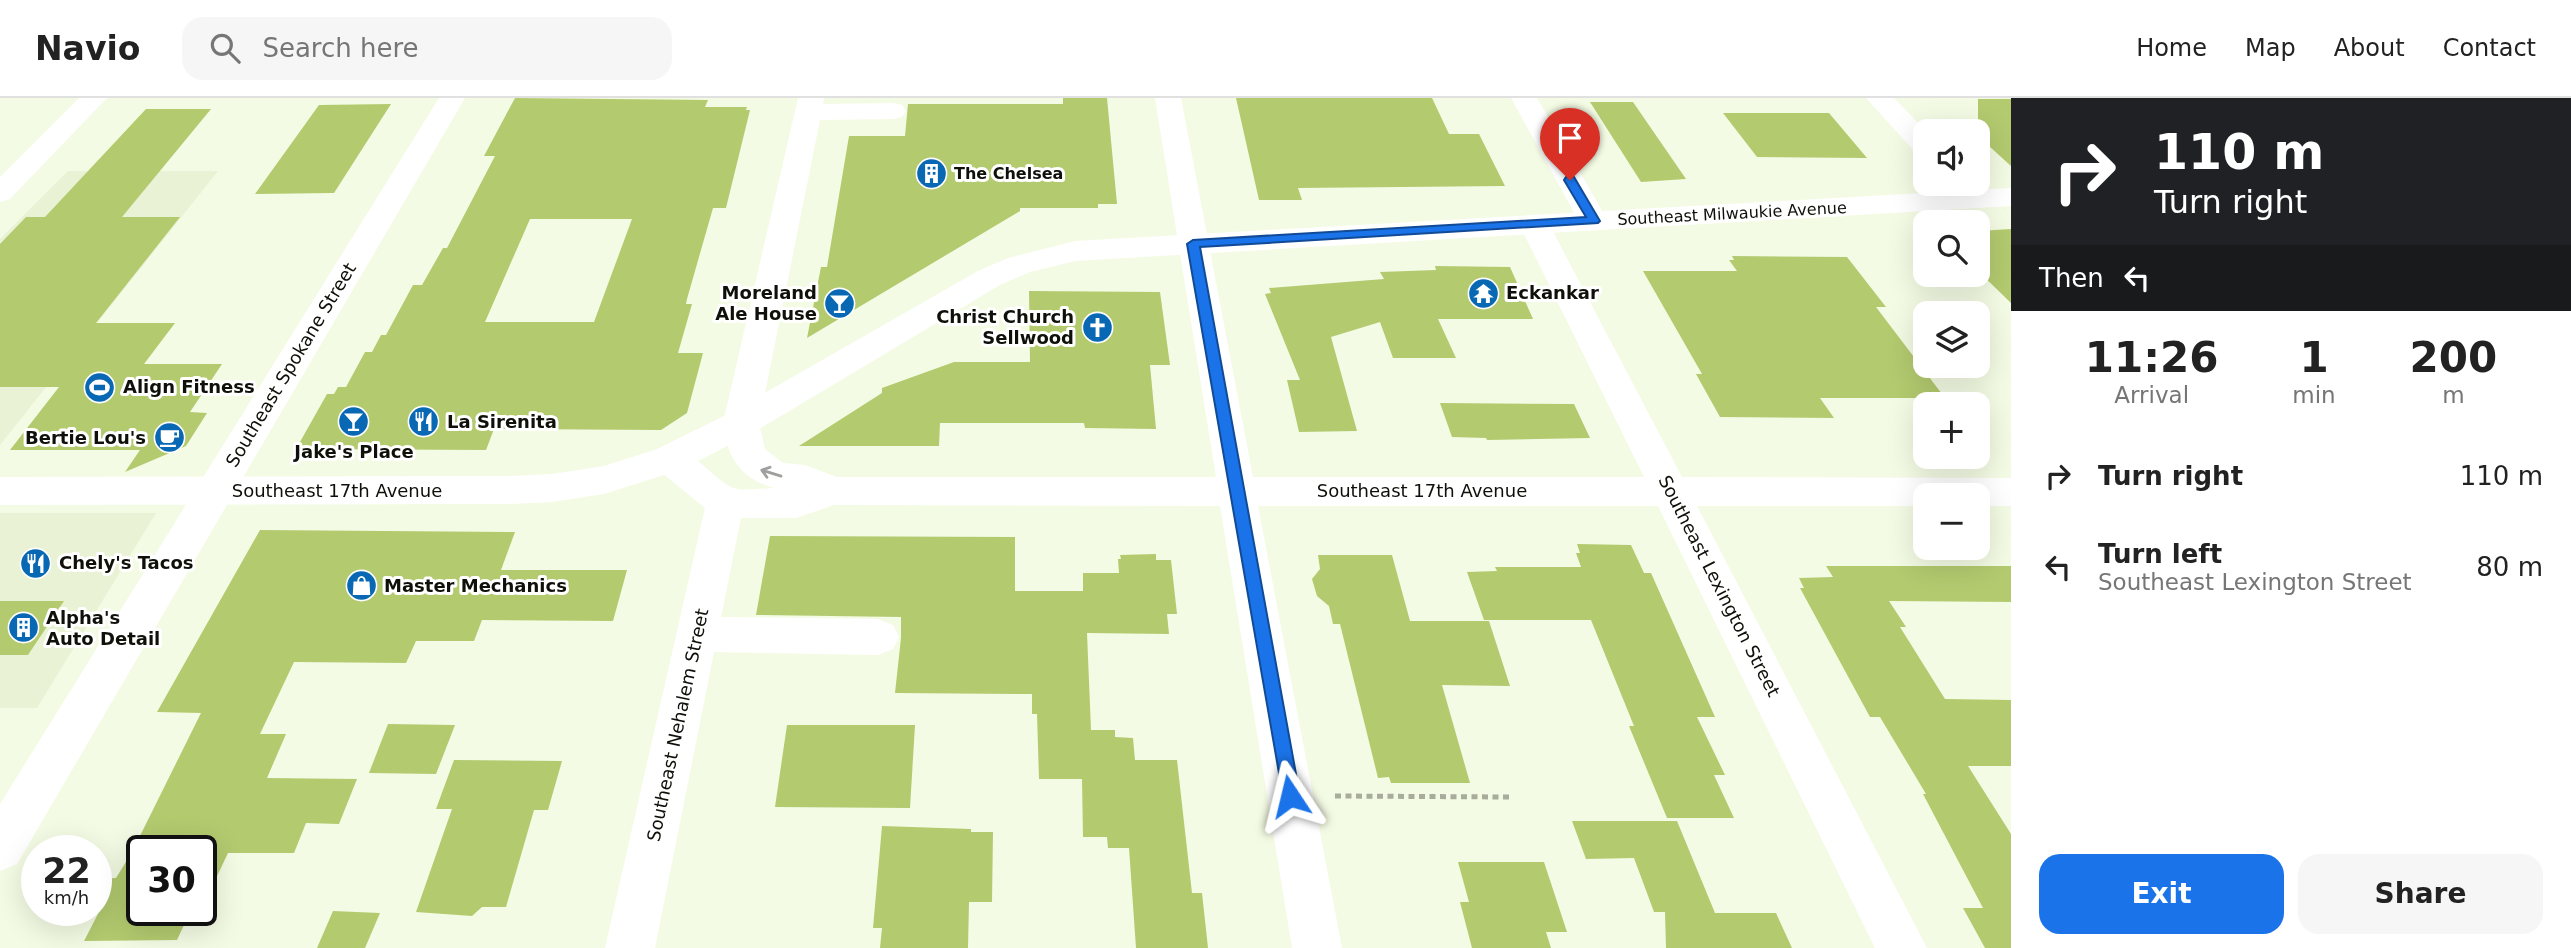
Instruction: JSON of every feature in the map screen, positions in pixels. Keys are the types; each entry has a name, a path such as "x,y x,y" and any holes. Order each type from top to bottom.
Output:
{"street":[{"path":"0,193 94,98"},
{"name":"Southeast Spokane Street","path":"0,848 452,98"},
{"path":"1168,98 1317,948"},
{"path":"1524,98 1594,221"},
{"path":"1879,98 1913,133"},
{"path":"741,423 810,105 893,111"},
{"name":"Southeast Milwaukie Avenue","path":"1990,194 2011,197"},
{"name":"Southeast Milwaukie Avenue","path":"741,423 989,278 1019,265 1075,251 1594,221 1913,195"},
{"name":"Southeast Lexington Street","path":"1534,224 1902,948"},
{"name":"Southeast 17th Avenue","path":"0,491 215,492 552,488 604,480 670,459 741,423 742,442 751,461 760,469 803,479 833,491"},
{"path":"670,459 725,503"},
{"name":"Southeast 17th Avenue","path":"725,503 796,503 833,491 2011,492"},
{"name":"Southeast Nehalem Street","path":"630,948 725,503"},
{"path":"697,634 878,637"}],"path":[{"path":"1290,796 1509,797"}],"shaded area":[{"path":"68,171 218,171 0,445 0,239"},
{"path":"0,513 156,513 37,708 0,708"}],"building":[{"path":"515,98 708,100 705,107 747,107 746,110 750,110 726,208 713,208 687,299 686,304 692,304 678,353 703,353 687,413 661,430 494,429 486,450 296,449 327,394 334,394 338,387 346,387 365,352 372,352 381,335 386,335 413,285 422,285 443,248 447,248 495,156 484,156","holes":["530,219 632,219 594,322 485,322"]},
{"path":"1063,98 1107,98 1117,204 1098,204 1098,208 1020,208 1020,211 807,338 821,267 827,267 849,136 905,136 908,104 1063,104"},
{"path":"1236,98 1432,98 1449,134 1479,134 1505,186 1298,188 1302,200 1259,200"},
{"path":"1978,99 2011,99 2011,166 1990,147 1990,119 1978,119"},
{"path":"1590,102 1633,102 1686,179 1641,182"},
{"path":"391,104 334,193 255,194 319,105"},
{"path":"146,109 211,109 122,217 180,217 96,323 175,323 144,364 222,364 190,412 207,413 186,446 125,472 140,450 10,450 59,387 0,387 0,244 26,217 45,217"},
{"path":"1723,113 1829,113 1867,158 1757,157"},
{"path":"2011,229 2011,303 1990,283 1990,230"},
{"path":"1732,256 1847,257 1886,307 1876,307 1913,356 1913,378 1930,378 1940,392 1913,392 1913,398 1820,398 1834,418 1720,417 1696,374 1702,374 1643,271 1737,271 1729,260 1734,260"},
{"path":"1435,266 1510,267 1533,319 1438,319 1456,358 1393,358 1380,322 1331,337 1357,431 1299,432 1287,380 1300,380 1265,294 1271,293 1269,288 1384,279 1380,272 1436,270"},
{"path":"1029,291 1160,292 1170,365 1150,365 1156,429 1085,428 1084,423 940,423 939,446 799,446 882,393 882,388 954,362 1030,362"},
{"path":"1440,403 1574,404 1590,438 1487,440 1452,437"},
{"path":"260,530 515,532 501,570 627,570 613,621 482,620 474,641 416,641 406,663 294,662 260,734 286,734 267,778 357,779 339,824 306,823 294,853 228,853 217,876 217,835 140,835 201,713 157,712"},
{"path":"770,536 1015,537 1015,591 1083,591 1083,573 1119,573 1120,555 1156,554 1156,560 1171,560 1177,614 1167,614 1169,634 1087,633 1091,730 1115,730 1115,737 1133,738 1135,760 1177,760 1192,893 1202,893 1208,948 1136,948 1129,848 1108,848 1107,837 1083,837 1082,779 1039,779 1037,714 1032,714 1032,694 895,693 901,617 756,615"},
{"path":"1577,544 1631,545 1644,573 1651,573 1715,717 1697,717 1725,775 1714,775 1734,818 1667,818 1629,726 1634,726 1591,620 1484,620 1467,572 1497,571 1495,567 1581,567 1576,553 1580,553"},
{"path":"1318,555 1392,555 1410,621 1489,621 1510,686 1442,685 1470,783 1391,783 1389,777 1378,778 1340,624 1333,624 1329,606 1317,596 1312,579 1320,569"},
{"path":"1826,566 2011,566 2011,602 1889,601 1906,627 1900,627 1945,699 2011,700 2011,766 1968,766 2011,834 2011,948 1985,948 1963,908 1983,908 1923,794 1926,794 1880,717 1870,717 1800,588 1804,588 1799,578 1833,577"},
{"name":"Alpha's Auto Detail","path":"0,601 64,601 28,655 0,655"},
{"path":"388,724 455,725 436,774 369,773"},
{"path":"787,725 915,725 910,808 775,807"},
{"path":"454,760 562,761 548,810 534,810 506,907 482,907 472,916 416,912 452,809 436,809"},
{"path":"1572,821 1677,821 1715,913 1776,913 1792,948 1666,948 1665,912 1654,912 1634,858 1586,859"},
{"path":"882,826 993,832 992,902 969,902 968,948 880,948 882,928 873,928"},
{"path":"126,862 126,926 184,926 177,940 84,941 92,926 112,926 112,878 116,878"},
{"path":"1458,862 1544,862 1567,932 1546,932 1551,948 1472,948 1460,902 1469,902"},
{"path":"333,911 380,913 365,948 317,948"}],"place":[{"name":"The Chelsea","path":"931,173"},
{"name":"Eckankar","path":"1483,293"},
{"name":"Moreland Ale House","path":"840,303"},
{"name":"Christ Church Sellwood","path":"1097,327"},
{"name":"Align Fitness","path":"100,387"},
{"name":"Jake's Place","path":"354,422"},
{"name":"La Sirenita","path":"424,422"},
{"name":"Bertie Lou's","path":"169,438"},
{"name":"Chely's Tacos","path":"36,563"},
{"name":"Master Mechanics","path":"361,586"},
{"name":"Alpha's Auto Detail","path":"23,628"}],"route":[{"path":"1290,796 1193,244 1594,221 1570,180"}]}
